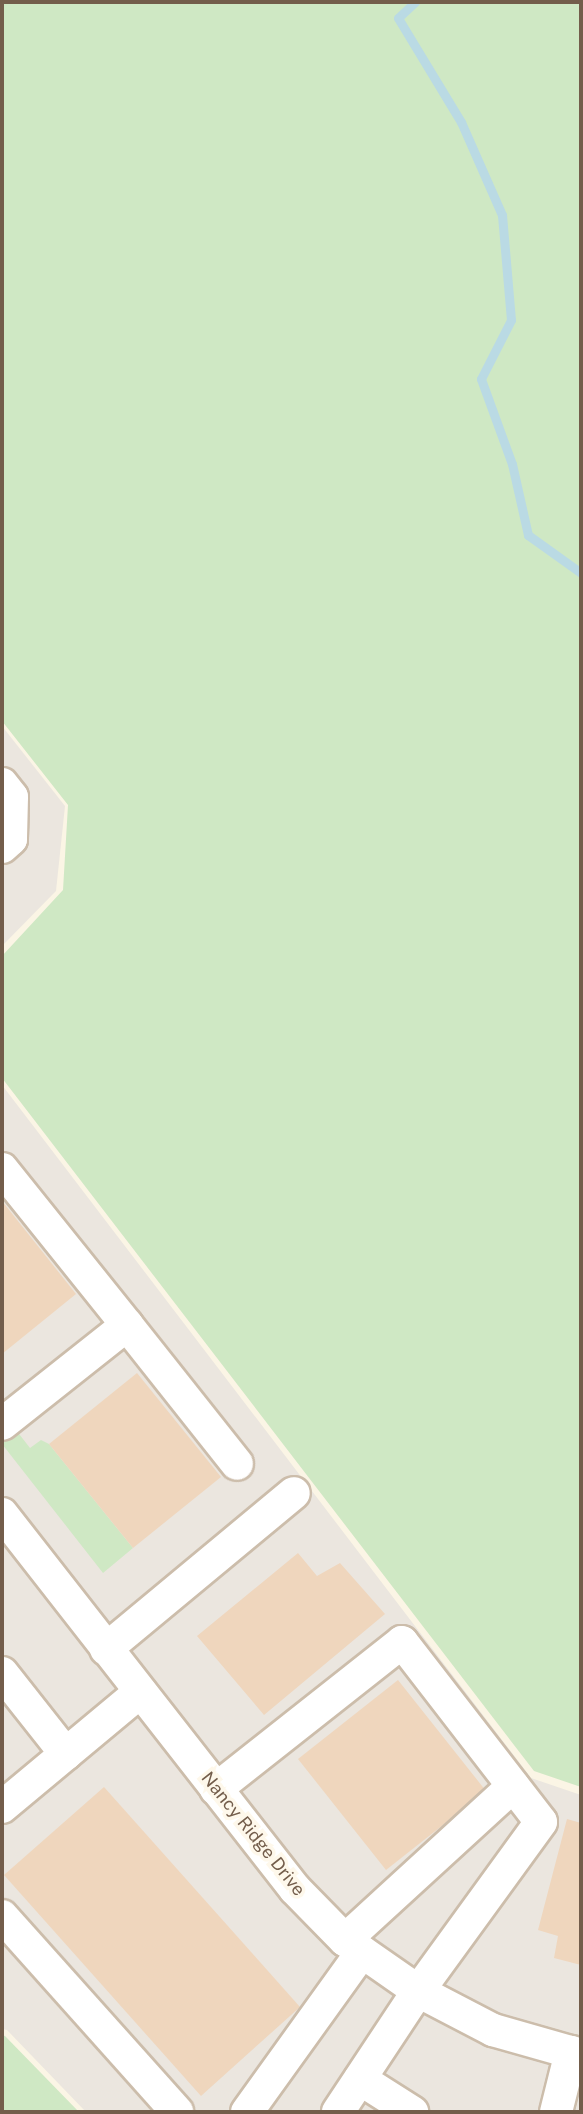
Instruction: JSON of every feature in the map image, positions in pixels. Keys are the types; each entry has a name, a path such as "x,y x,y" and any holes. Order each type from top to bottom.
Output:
{"street":[{"path":"2,785 12,797 11,839 2,847"},
{"path":"2,1169 237,1464"},
{"path":"2,1424 127,1325"},
{"path":"106,1649 294,1493"},
{"name":"Nancy Ridge Drive","path":"2,1514 295,1889 354,1946 418,1991 494,2030 576,2054"},
{"path":"216,1789 402,1642 541,1822 418,1991 338,2112"},
{"path":"2,1674 66,1754"},
{"path":"2,1808 140,1692"},
{"path":"247,2112 354,1946 513,1786"},
{"path":"2,1916 177,2112"},
{"path":"556,2112 576,2054"},
{"path":"360,2079 412,2112"}],"shaded area":[{"path":"2,726 65,806 56,891 2,946"},
{"path":"2,1085 531,1778 581,1795 581,2112 86,2112 7,2030 2,2029"}],"green space":[{"path":"2,2 581,2 581,1787 534,1771 2,1078 2,956 63,890 68,805 2,721"},
{"path":"16,1430 30,1448 41,1440 49,1444 133,1548 103,1573 2,1444"},
{"path":"2,2035 5,2036 79,2112 2,2112"}],"building":[{"path":"2,1201 76,1294 2,1354"},
{"path":"137,1373 221,1477 133,1548 49,1444"},
{"path":"298,1553 317,1576 340,1563 385,1614 264,1715 197,1636"},
{"path":"398,1680 486,1791 386,1870 298,1759"},
{"path":"104,1787 300,2007 201,2096 4,1875"},
{"path":"567,1819 581,1823 581,1965 554,1958 558,1936 538,1930"}],"waterway":[{"path":"415,2 398,18 461,122 502,215 511,320 481,379 512,464 528,535 581,573"}]}
